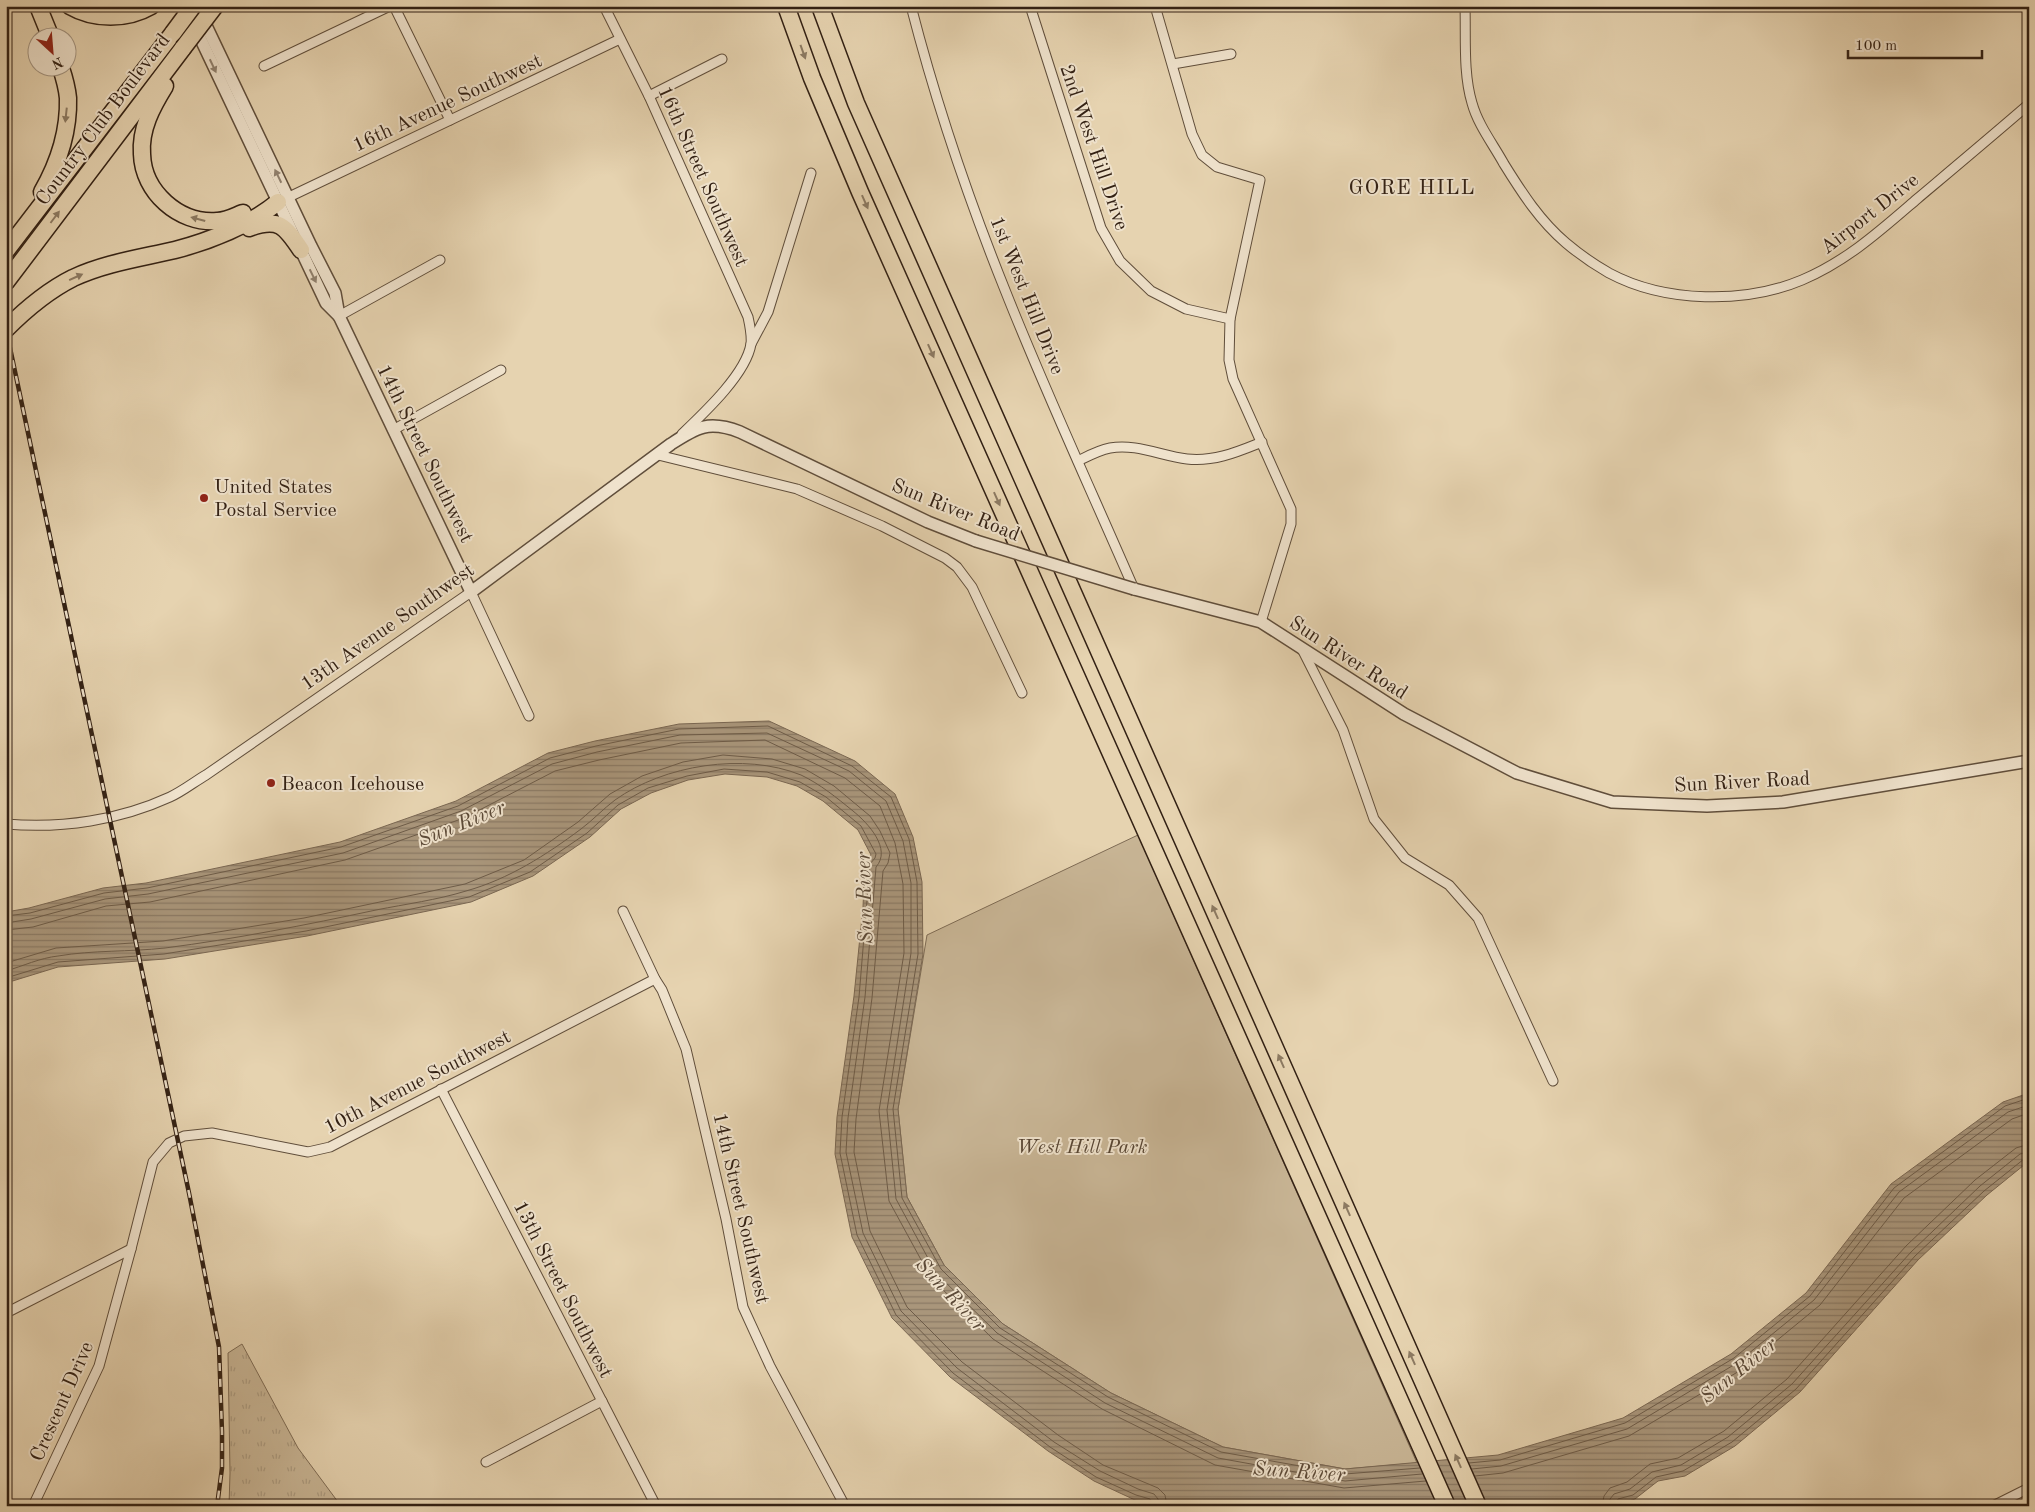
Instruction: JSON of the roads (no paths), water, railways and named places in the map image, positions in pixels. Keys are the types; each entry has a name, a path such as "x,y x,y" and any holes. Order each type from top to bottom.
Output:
{"highway":[{"path":"38,6 47,28"},
{"path":"70,6 90,14 106,16 133,13 151,6"},
{"name":"Country Club Boulevard","path":"10,245 193,6"},
{"path":"786,6 812,78 860,192 1447,1506"},
{"path":"820,6 860,112 1478,1506"},
{"name":"Country Club Boulevard","path":"6,282 184,51 207,9"},
{"path":"184,51 148,116 144,131 143,164 146,178 156,194 180,213 207,221 230,218 262,204 283,200"},
{"path":"10,245 46,185 56,163 62,144 68,99 63,78"},
{"path":"6,329 34,302 55,288 96,269 177,249 204,240 266,212 283,200"},
{"path":"204,240 226,236 266,222 274,223 283,228 292,236 301,250"}],"street":[{"name":"14th Street Southwest","path":"185,6 283,200 335,293 339,316 529,716"},
{"path":"264,66 392,6 450,120"},
{"name":"16th Street Southwest","path":"604,6 649,96 748,317 751,345 742,365"},
{"name":"1st West Hill Drive","path":"911,6 925,59 966,188 1005,291 1134,589"},
{"name":"2nd West Hill Drive","path":"1030,6 1100,228 1120,261 1150,291 1186,309 1230,319"},
{"path":"1155,6 1192,134 1202,155 1217,168 1260,180 1230,319 1229,360 1233,379 1291,509 1291,524 1261,622"},
{"name":"Airport Drive","path":"1465,6 1468,78 1472,102 1485,131 1523,195 1550,228 1567,244 1608,273 1630,283 1664,292 1708,297 1735,297 1782,287 1822,271 1861,247 2029,104"},
{"name":"14th Street Southwest","path":"207,9 301,250 326,303 339,316"},
{"name":"16th Avenue Southwest","path":"283,200 620,40"},
{"path":"1173,64 1231,54"},
{"path":"649,96 722,59"},
{"path":"751,345 768,312 810,172"},
{"path":"339,316 440,260"},
{"name":"13th Avenue Southwest","path":"6,824 55,826 132,812 172,796 206,775 471,592 658,456 711,406 742,365"},
{"path":"393,430 501,370"},
{"name":"Sun River Road","path":"671,444 693,430 708,426 725,426 928,522 976,542 1134,589 1261,622 1404,714 1517,774 1612,802 1707,806 1783,802 2029,761"},
{"path":"1078,461 1101,450 1113,447 1137,449 1187,459 1214,458 1230,455 1262,442"},
{"path":"658,456 797,489 882,526 945,558 957,567 972,587 1022,693"},
{"path":"1302,648 1343,730 1374,819 1405,858 1448,885 1478,918 1553,1081"},
{"name":"14th Street Southwest","path":"623,911 662,990 686,1049 726,1219 743,1307 770,1366 846,1506"},
{"name":"10th Avenue Southwest","path":"132,1249 153,1162 169,1143 184,1136 212,1133 308,1152 330,1147 655,979"},
{"name":"13th Street Southwest","path":"441,1089 656,1506"},
{"path":"6,1313 132,1249"},
{"name":"Crescent Drive","path":"33,1506 99,1366 132,1249"},
{"path":"486,1462 602,1401"},
{"path":"1993,1506 2029,1488"}],"water":[{"name":"Sun River","path":"769,721 855,761 895,794 913,837 922,882 923,954 898,1109 907,1197 944,1265 1003,1324 1111,1393 1223,1447 1345,1469 1498,1455 1623,1418 1731,1354 1806,1293 1891,1184 2003,1102 2029,1093 2029,1161 1987,1195 1918,1260 1800,1392 1735,1446 1685,1476 1658,1481 1635,1499 1613,1506 1157,1506 1135,1500 1094,1481 1048,1451 950,1377 892,1318 852,1237 835,1154 837,1117 854,996 863,907 865,861 871,855 858,830 823,801 797,786 767,777 725,774 688,780 651,793 621,809 590,837 533,876 471,902 307,936 165,959 58,967 6,983 6,912 29,908 103,888 146,883 340,842 456,801 548,753 595,741 679,724"}],"railway":[{"path":"6,329 189,1193 219,1347 222,1468 217,1506"}],"place":[{"name":"United States Postal Service","path":"204,498"},
{"name":"Beacon Icehouse","path":"271,783"}],"district":[{"name":"GORE HILL","path":"1412,187"}],"park label":[{"name":"West Hill Park","path":"1082,1146"}]}
